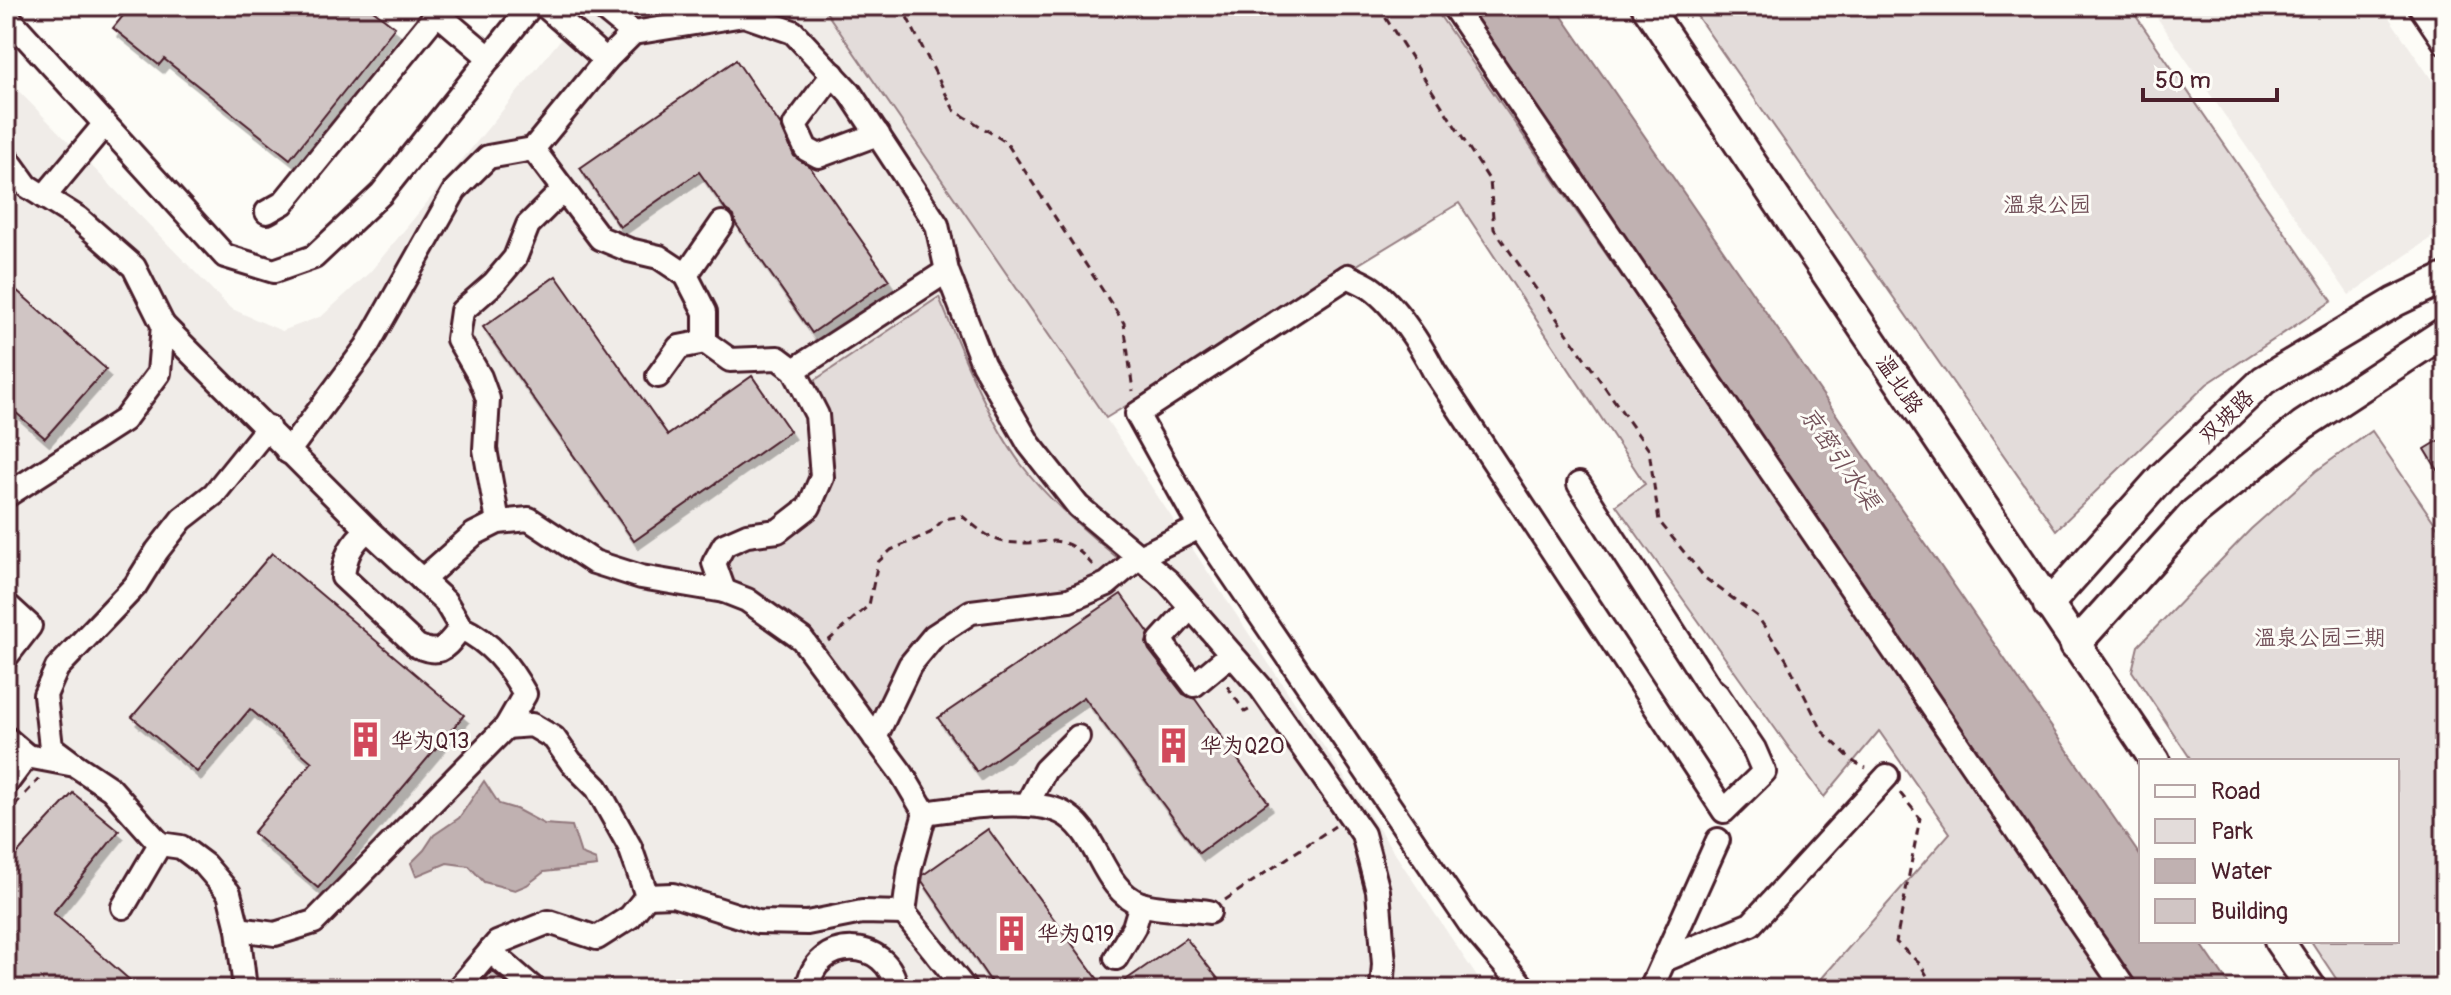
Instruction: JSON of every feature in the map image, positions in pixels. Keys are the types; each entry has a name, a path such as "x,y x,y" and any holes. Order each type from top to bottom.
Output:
{"main road":[{"name":"温北路","path":"1646,6 2154,759"},
{"name":"双坡路","path":"2048,605 2162,477 2264,380 2395,302 2445,278"},
{"path":"2075,645 2194,513 2303,425 2445,332"},
{"path":"2280,943 2312,989"}],"street":[{"path":"6,15 225,256 274,271 314,257 381,194 531,6"},
{"path":"545,6 606,60"},
{"path":"600,6 633,33"},
{"path":"1453,6 2125,989"},
{"path":"2420,6 2445,43"},
{"path":"267,212 283,203 440,10 490,58"},
{"path":"288,452 367,346 455,190 488,157 533,149 606,60 633,33 744,15 793,32 850,93 937,225 947,271 983,364 1029,444 1078,506 1169,582 1261,688 1363,834 1378,891 1384,964 1382,989"},
{"path":"833,74 795,125 806,149 819,156 878,134"},
{"path":"44,197 104,125"},
{"path":"533,149 600,238 629,250 659,257 686,275 705,312 705,342"},
{"path":"6,157 27,186 78,218 134,267 163,325 268,427 288,452 445,601 461,628 482,638 512,670 525,694 506,727 314,922 275,934 238,929"},
{"path":"498,522 485,449 488,399 480,377 458,339 462,311 494,283 515,258 528,225 563,190"},
{"path":"686,275 722,223"},
{"path":"794,370 947,271"},
{"path":"1525,989 1472,927 1200,527 1137,414 1348,276 1371,288 1390,307 1425,353 1724,811 1764,772 1754,749 1710,688 1579,484"},
{"path":"6,496 124,420 159,373 163,325"},
{"path":"658,376 679,347 705,342 730,360 778,358 794,370 817,415 822,477 809,507 778,531 747,535 724,545 714,563 724,591"},
{"path":"245,989 238,929 229,893 205,865 181,847 160,844 111,789 51,747 45,695 57,668 135,586 182,519 214,494 268,427"},
{"path":"422,580 474,534 498,522 529,519 594,562 641,577 724,591 747,600 802,639 902,774 925,813 910,868 904,913 965,989"},
{"path":"875,738 910,665 934,636 971,612 1069,600 1107,584 1139,557 1200,527"},
{"path":"368,530 354,541 345,559 343,577 417,646 430,652 443,649 461,628"},
{"path":"6,604 30,626 6,657"},
{"path":"1191,607 1160,641 1194,685 1231,654"},
{"path":"506,727 532,725 554,738 571,762 597,788 630,847 647,896"},
{"path":"1027,805 1045,770 1078,737"},
{"path":"6,738 27,756 75,765"},
{"path":"6,784 27,756"},
{"path":"1664,960 1751,924 1887,776"},
{"path":"925,813 1027,805 1061,812 1084,831 1099,860 1120,889 1141,904 1209,912"},
{"path":"1651,989 1718,840"},
{"path":"123,907 160,844"},
{"path":"458,989 497,943 549,922 597,938 630,917 647,896 673,895 758,922 807,923 862,912 904,913"},
{"path":"1116,958 1134,927 1141,904"},
{"path":"808,989 815,967 825,956 839,949 854,947 882,959 891,970 896,989"},
{"path":"490,951 534,989"}],"path":[{"path":"899,6 954,110 1006,142 1124,323 1137,414"},
{"path":"1378,6 1490,181 1494,229 1649,450 1659,521 1705,578 1758,617 1786,659 1823,732 1854,762 1887,776 1920,818 1896,942 1920,964 1935,989"},
{"path":"813,654 869,605 878,562 891,550 930,533 944,519 962,516 987,536 1004,542 1061,540 1081,552 1107,584"},
{"path":"6,816 43,774 75,765"},
{"path":"1209,912 1350,815"}],"shaded area":[{"path":"588,6 824,6 1093,399 1485,989 6,989 6,78 230,308 282,331 322,316 370,272"},
{"path":"2149,6 2381,6 2445,99 2445,228 2349,295"}],"green space":[{"path":"822,6 1433,6 1909,688 2110,989 1815,989 1950,833 1879,731 1824,797 1616,505 1645,484 1459,203 1106,418"},
{"name":"温泉公园","path":"1690,6 2129,6 2332,301 2207,384 2056,530"},
{"path":"939,297 986,405 1021,464 1058,506 1128,567 1107,584 1012,608 934,636 875,738 802,639 724,591 724,545 778,531 822,477 815,380"},
{"name":"温泉公园三期","path":"2372,431 2445,538 2445,989 2343,989 2312,943 2399,943 2399,759 2191,759 2132,671 2138,646 2251,529 2316,471"}],"water":[{"name":"京密引水渠","path":"1459,6 1555,6 2139,854 2139,943 2200,943 2232,989 2131,989"},
{"path":"484,781 499,804 544,824 572,826 581,854 596,860 597,866 544,872 515,890 484,882 469,866 447,863 416,876 411,863 434,835 459,818"}],"building":[{"path":"131,6 368,6 395,27 290,159 164,59 159,65 113,28"},
{"path":"736,60 781,126 794,156 810,167 889,280 812,333 736,224 734,216 726,210 699,172 620,227 580,168"},
{"path":"556,276 668,435 752,376 790,431 634,541 483,327"},
{"path":"6,281 106,369 45,438 6,404"},
{"path":"2445,437 2445,482 2425,449"},
{"name":"华为Q13","path":"272,553 464,715 318,888 253,833 312,762 250,709 197,772 132,717"},
{"name":"华为Q20","path":"1121,594 1149,633 1146,643 1149,650 1183,694 1195,699 1268,802 1199,853 1084,697 977,772 938,718"},
{"path":"73,793 119,831 53,913 140,989 6,989 6,866"},
{"name":"华为Q19","path":"988,829 1105,989 996,989 922,881 923,875"},
{"name":"华为Q19","path":"1186,938 1226,989 1113,989"},
{"path":"492,971 513,989 476,989"}],"place":[{"name":"华为Q13","path":"365,740"},
{"name":"华为Q20","path":"1174,745"},
{"name":"华为Q19","path":"1011,933"}]}
